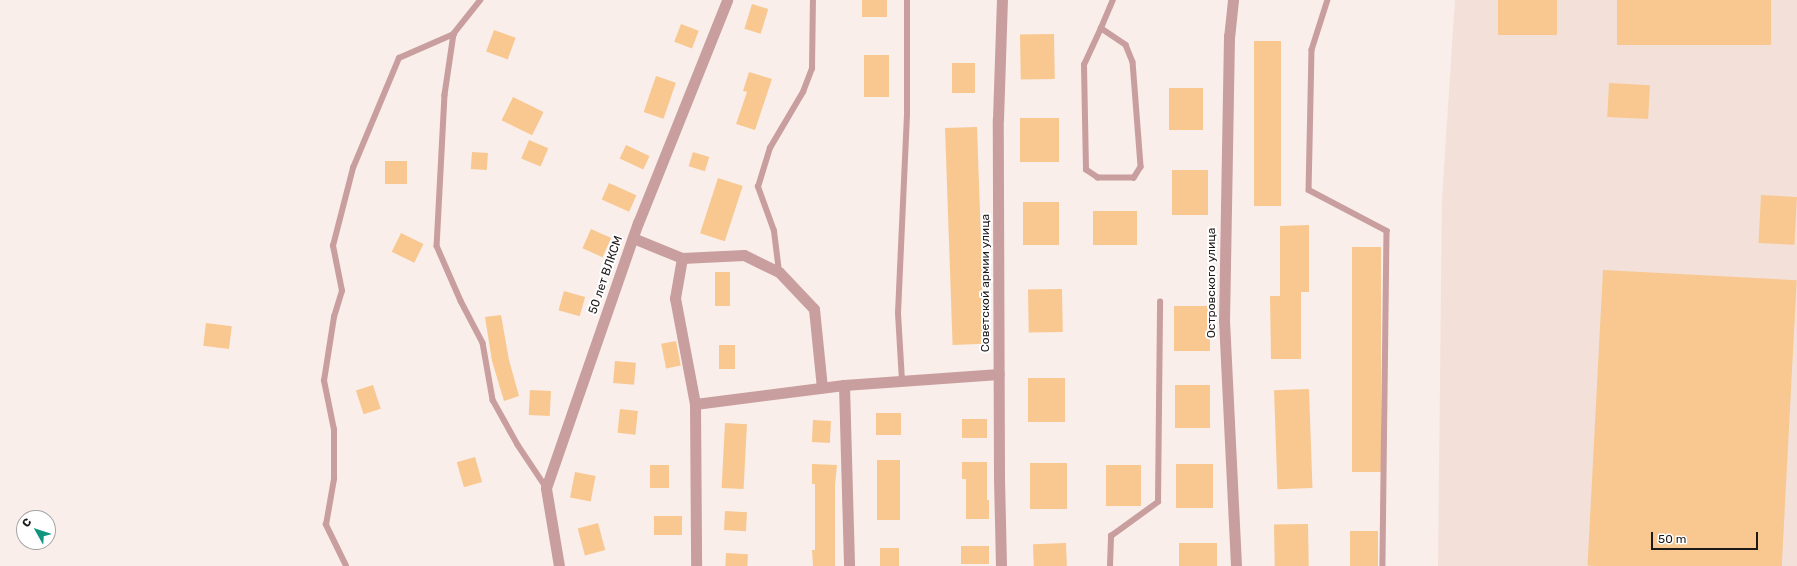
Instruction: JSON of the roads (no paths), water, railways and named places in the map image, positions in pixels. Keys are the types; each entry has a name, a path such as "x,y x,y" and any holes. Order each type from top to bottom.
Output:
{"street":[{"name":"50 лет ВЛКСМ","path":"559,566 546,488 633,238 727,0"},
{"name":"Советской армии улица","path":"1001,566 998,119 1002,0"},
{"name":"Островского улица","path":"1232,0 1229,36 1224,320 1236,566"},
{"path":"633,238 682,258 744,255 779,272 814,309 822,388"},
{"path":"682,258 675,298 695,404 696,566"},
{"path":"695,404 844,385 999,374"},
{"path":"844,385 849,566"}],"lane":[{"path":"346,566 326,525 334,479 334,430 324,381 334,317 342,291 333,246 353,168 399,58 454,34 482,0"},
{"path":"779,272 774,231 758,187 770,148 803,92 812,69 813,0"},
{"path":"902,381 898,313 907,115 907,0"},
{"path":"1101,28 1126,45 1133,62 1141,167 1134,178 1098,178 1086,170 1084,65 1113,0"},
{"path":"1328,0 1312,50 1309,190 1387,231 1383,566"},
{"path":"454,34 445,95 437,246 461,301 482,343 493,400 518,445 546,488"},
{"path":"1110,566 1111,536 1158,502 1160,302"}]}
